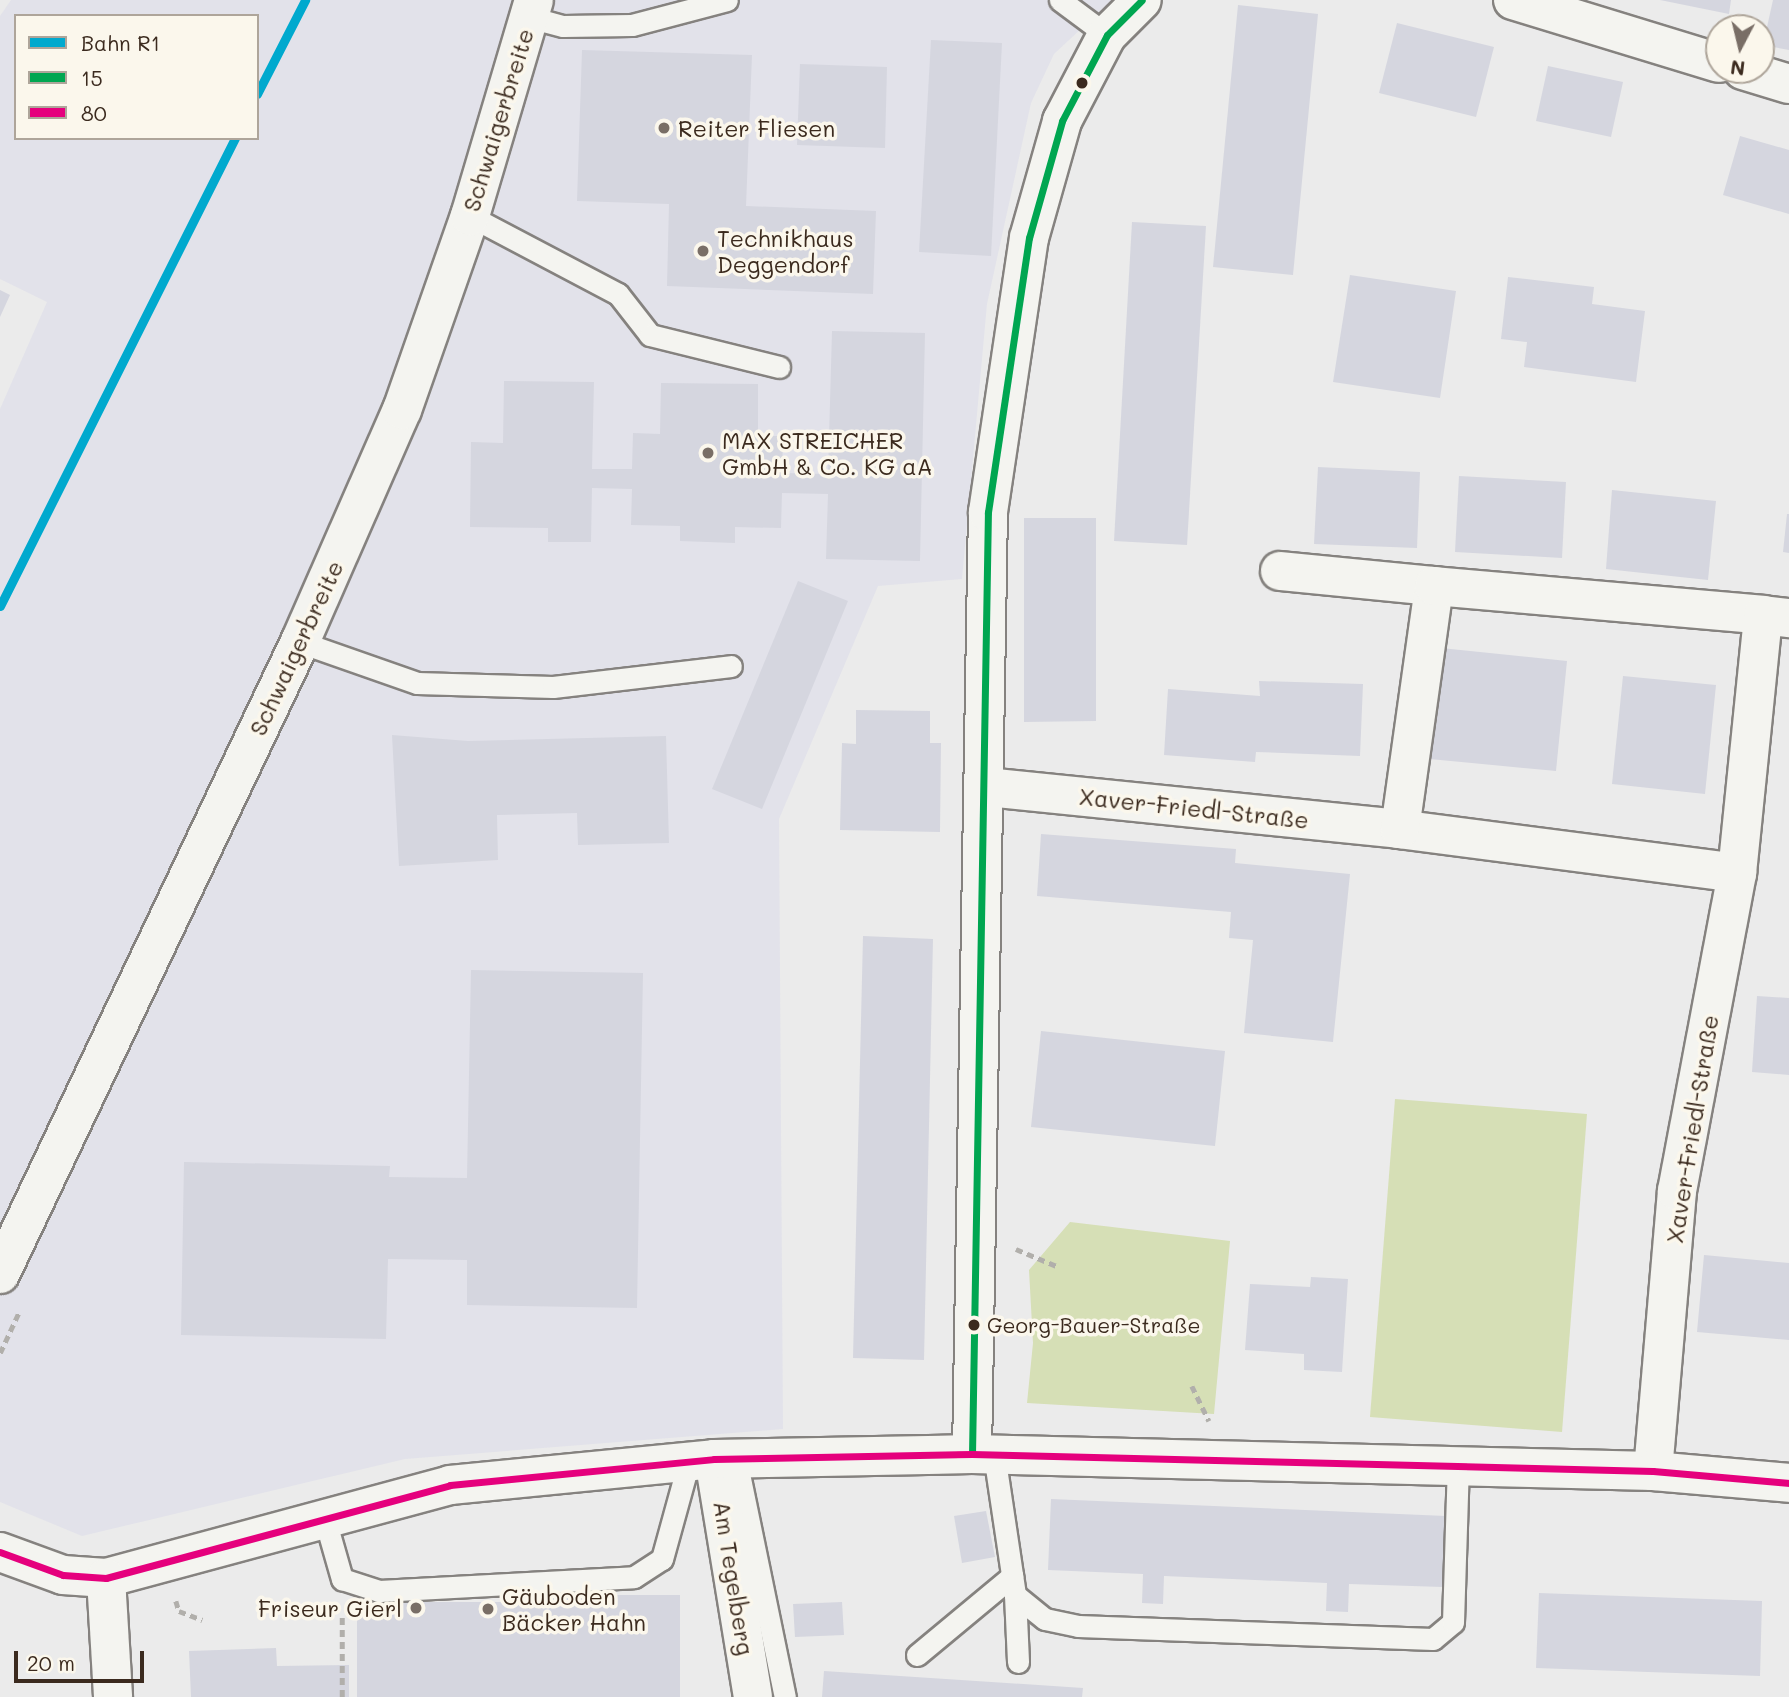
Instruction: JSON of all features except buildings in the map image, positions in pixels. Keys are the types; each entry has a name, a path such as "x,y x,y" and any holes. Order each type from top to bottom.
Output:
{"street":[{"path":"983,1454 988,512 1029,238 1062,121 1107,34 1142,0"},
{"path":"1513,0 1705,59"},
{"name":"Schwaigerbreite","path":"0,1274 300,642 402,410 470,215 531,8"},
{"name":"Xaver-Friedl-Straße","path":"1280,571 1776,616 1737,873 1677,1191 1653,1471"},
{"path":"1400,828 1434,586"},
{"name":"Xaver-Friedl-Straße","path":"987,787 1400,828 1737,873"},
{"path":"0,1552 63,1575 106,1578 324,1516 450,1485 713,1460 983,1454 1653,1471 1789,1483"},
{"name":"Am Tegelberg","path":"713,1460 753,1697"},
{"path":"106,1578 113,1697"}],"lane":[{"path":"531,8 563,26 632,25 727,0"},
{"path":"1060,0 1107,34"},
{"path":"470,215 618,294 650,335 779,367"},
{"path":"300,642 417,683 552,687 731,666"},
{"path":"983,1454 1014,1586 1018,1662"},
{"path":"324,1516 342,1578 379,1591 634,1577 662,1559 713,1460"},
{"path":"713,1460 785,1697"},
{"path":"1014,1586 1045,1619 1078,1626 1433,1639 1452,1622 1458,1466"},
{"path":"917,1655 1014,1586"}],"path":[{"path":"342,1578 342,1697"}],"shaded area":[{"path":"11,0 1112,0 1054,54 1031,103 987,304 962,579 878,586 779,819 783,1429 405,1459 82,1536 0,1502 0,409 47,302 0,279 0,16"}],"green space":[{"path":"1395,1099 1587,1114 1562,1432 1370,1417"},
{"path":"1070,1222 1230,1241 1214,1414 1027,1403 1033,1343 1029,1270"}],"rail line":[{"name":"R1","path":"259,90 305,0"},
{"name":"R1","path":"0,606 234,140"}],"transit line":[{"name":"15","path":"972,1454 988,512 1029,238 1062,121 1107,35 1142,0"},
{"name":"80","path":"0,1552 63,1575 106,1578 450,1485 714,1459 972,1454 1653,1471 1789,1483"}],"place":[{"name":"Reiter Fliesen","path":"664,128"},
{"name":"Technikhaus Deggendorf","path":"703,251"},
{"name":"MAX STREICHER GmbH & Co. KG aA","path":"708,453"},
{"name":"Georg-Bauer-Straße","path":"974,1325"},
{"name":"Friseur Gierl","path":"416,1608"},
{"name":"Gäuboden Bäcker Hahn","path":"488,1609"}]}
